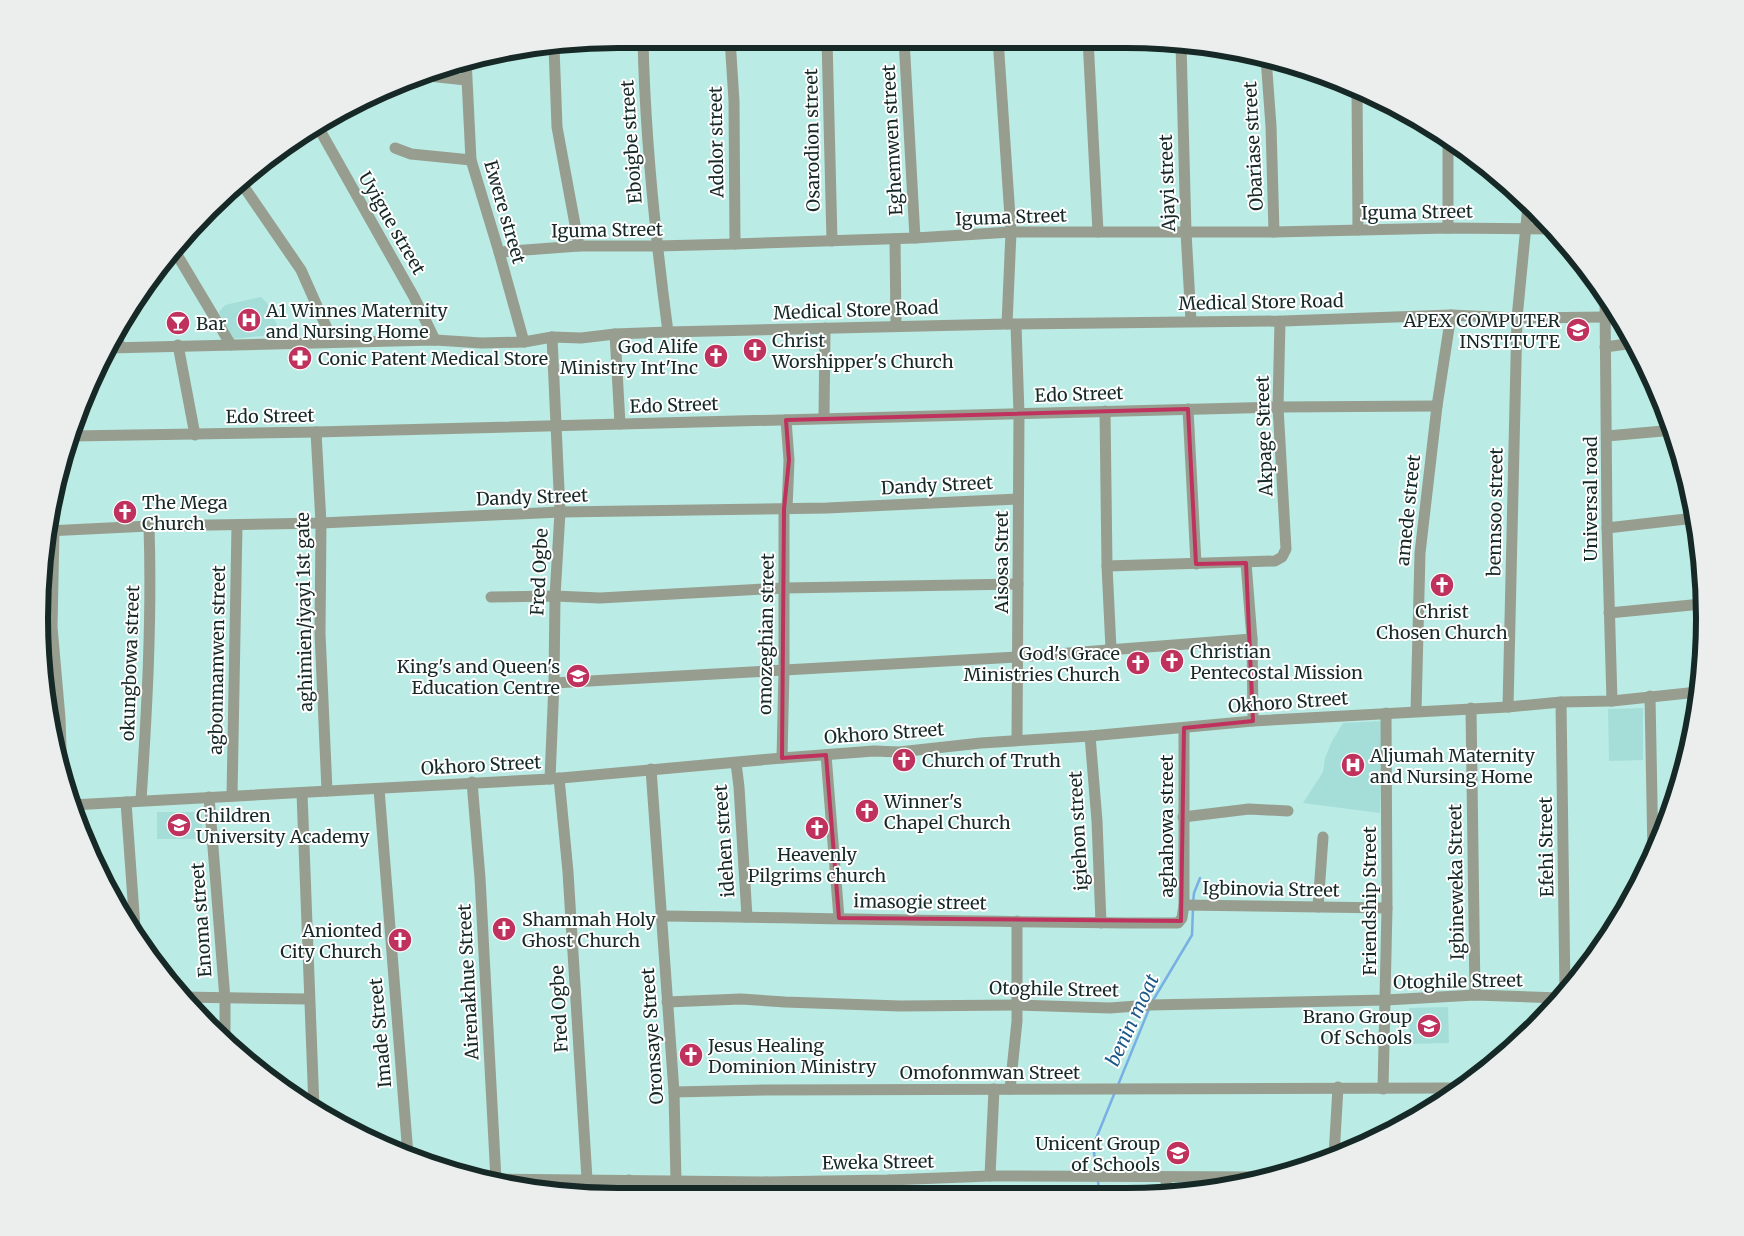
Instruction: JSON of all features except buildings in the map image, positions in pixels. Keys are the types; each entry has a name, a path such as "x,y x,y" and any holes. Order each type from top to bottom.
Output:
{"street":[{"name":"Eboigbe street","path":"643,48 644,101 649,172 668,332"},
{"name":"Adolor street","path":"731,48 734,101 735,244"},
{"name":"Osarodion street","path":"827,48 832,241"},
{"name":"Eghemwen street","path":"904,48 915,238"},
{"name":"Aisosa Stret","path":"999,48 1011,232 1012,324 1019,414 1017,740"},
{"path":"1088,48 1098,232"},
{"name":"Ajayi street","path":"1180,50 1191,321"},
{"path":"554,51 557,127 579,246"},
{"name":"Obariase street","path":"1267,65 1271,126 1274,232"},
{"name":"Ewere street","path":"466,68 471,160 524,342"},
{"path":"438,77 466,80"},
{"path":"1357,97 1358,230"},
{"name":"Uyigue street","path":"321,132 414,297 435,340"},
{"path":"395,148 411,154 471,160"},
{"path":"1448,148 1448,228"},
{"path":"244,187 302,270 333,342"},
{"name":"bennsoo street","path":"1508,707 1517,318 1527,213"},
{"name":"Iguma Street","path":"499,252 579,246 657,246 895,239 1011,232 1274,232 1448,228 1542,229"},
{"name":"Eghemwen street","path":"895,239 896,326"},
{"path":"178,256 231,345"},
{"name":"Universal road","path":"1604,308 1607,528 1612,701"},
{"name":"Medical Store Road","path":"116,347 435,340 482,343 524,342 552,337 581,338 615,334 896,326 1280,321 1451,315 1517,318 1604,317"},
{"name":"amede street","path":"1416,711 1420,553 1437,406 1451,315"},
{"name":"Akpage Street","path":"1246,563 1275,561 1282,557 1286,549 1278,406 1280,321"},
{"path":"824,328 824,418"},
{"path":"615,334 620,424"},
{"name":"Fred Ogbe","path":"552,337 560,512 555,596 555,778 568,872 587,1179"},
{"path":"119,343 121,347"},
{"path":"1605,347 1626,344"},
{"path":"178,345 195,435"},
{"name":"Edo Street","path":"78,436 316,432 1278,406 1437,406"},
{"path":"1188,409 1196,564"},
{"path":"1106,411 1111,649"},
{"name":"omozeghian street","path":"782,758 785,509 788,460 786,420"},
{"path":"1607,436 1664,431"},
{"name":"aghimien/iyayi 1st gate","path":"316,432 321,523 320,633 327,791"},
{"name":"Dandy Street","path":"54,531 149,526 321,523 560,512 785,509 1018,499"},
{"path":"1607,528 1688,519"},
{"name":"agbonmamwen street","path":"232,796 237,525"},
{"name":"okungbowa street","path":"141,800 151,586 149,526"},
{"path":"1108,566 1246,563 1252,639 1253,721"},
{"path":"491,597 555,596 600,598 784,588 1018,584"},
{"path":"48,622 49,586"},
{"path":"1609,613 1696,605"},
{"path":"48,635 52,695"},
{"path":"554,683 1017,657 1252,639"},
{"name":"Okhoro Street","path":"79,805 555,778 874,751 899,752 1017,740 1090,736 1253,721 1508,707 1561,702 1612,701 1692,693"},
{"path":"1650,696 1653,837"},
{"name":"Efehi Street","path":"1561,702 1565,982"},
{"name":"Igbineweka Street","path":"1471,708 1475,995"},
{"name":"Friendship Street","path":"1383,1089 1387,908 1386,713"},
{"name":"aghahowa street","path":"1178,923 1182,918 1184,905 1184,728"},
{"name":"igiehon street","path":"1090,736 1097,821 1101,923"},
{"path":"826,755 839,918"},
{"name":"idehen street","path":"736,763 747,917"},
{"name":"Oronsaye Street","path":"651,769 674,1092 676,1182"},
{"name":"Airenakhue Street","path":"472,782 480,878 496,1175"},
{"name":"Imade Street","path":"379,789 407,1148"},
{"path":"302,793 314,1100"},
{"name":"Enoma street","path":"209,798 225,999 224,1030"},
{"path":"126,802 134,920"},
{"path":"1183,817 1249,809 1288,811"},
{"path":"1318,907 1324,837"},
{"name":"Igbinovia Street","path":"1184,905 1387,908"},
{"name":"imasogie street","path":"661,916 1178,923"},
{"path":"1010,1089 1017,1021 1017,921"},
{"name":"Otoghile Street","path":"667,1002 740,999 900,1006 1017,1005 1110,1008 1150,1005 1386,1000 1475,995 1551,998"},
{"path":"193,998 309,999"},
{"path":"1334,1149 1338,1087"},
{"name":"Omofonmwan Street","path":"674,1092 1338,1087 1383,1089 1449,1088"},
{"path":"990,1176 994,1089"},
{"name":"Eweka Street","path":"518,1180 766,1182 990,1176 1241,1177"},
{"path":"1165,1177 1167,1187"},
{"path":"629,1180 630,1188"},
{"path":"890,1180 891,1188"},
{"path":"766,1182 766,1188"}],"highlighted area":[{"path":"1188,409 1196,564 1246,563 1253,721 1184,728 1181,921 839,918 826,755 782,758 784,509 789,460 786,420"}],"shaded area":[{"name":"A1 Winnes Maternity and Nursing Home","path":"261,297 267,303 281,334 231,339 219,312 225,305"},
{"path":"1643,708 1643,760 1609,761 1608,709"},
{"name":"Aljumah Maternity and Nursing Home","path":"1383,721 1380,813 1303,803 1323,772 1325,758 1332,741 1343,723"},
{"name":"Children University Academy","path":"157,812 202,812 202,839 157,839"},
{"name":"Brano Group Of Schools","path":"1448,1007 1449,1043 1410,1044 1409,1008"}],"waterway":[{"name":"benin moat","path":"1193,903 1194,893 1200,878"},
{"name":"benin moat","path":"1152,1002 1192,935 1193,908"},
{"name":"benin moat","path":"1118,1085 1149,1009"},
{"name":"benin moat","path":"1097,1172 1093,1146 1115,1092"},
{"path":"1098,1180 1099,1188"}],"place":[{"name":"A1 Winnes Maternity and Nursing Home","path":"249,320"},
{"name":"Bar","path":"178,323"},
{"name":"APEX COMPUTER INSTITUTE","path":"1578,330"},
{"name":"Christ Worshipper's Church","path":"755,350"},
{"name":"God Alife Ministry Int'Inc","path":"716,356"},
{"name":"Conic Patent Medical Store","path":"300,358"},
{"name":"The Mega Church","path":"125,512"},
{"name":"Christ Chosen Church","path":"1442,585"},
{"name":"Christian Pentecostal Mission","path":"1172,661"},
{"name":"God's Grace Ministries Church","path":"1138,663"},
{"name":"King's and Queen's Education Centre","path":"578,676"},
{"name":"Church of Truth","path":"904,760"},
{"name":"Aljumah Maternity and Nursing Home","path":"1353,765"},
{"name":"Winner's Chapel Church","path":"867,811"},
{"name":"Children University Academy","path":"179,825"},
{"name":"Heavenly Pilgrims church","path":"817,828"},
{"name":"Shammah Holy Ghost Church","path":"504,929"},
{"name":"Anionted City Church","path":"400,940"},
{"name":"Brano Group Of Schools","path":"1429,1026"},
{"name":"Jesus Healing Dominion Ministry","path":"691,1055"},
{"name":"Unicent Group of Schools","path":"1178,1153"}]}
